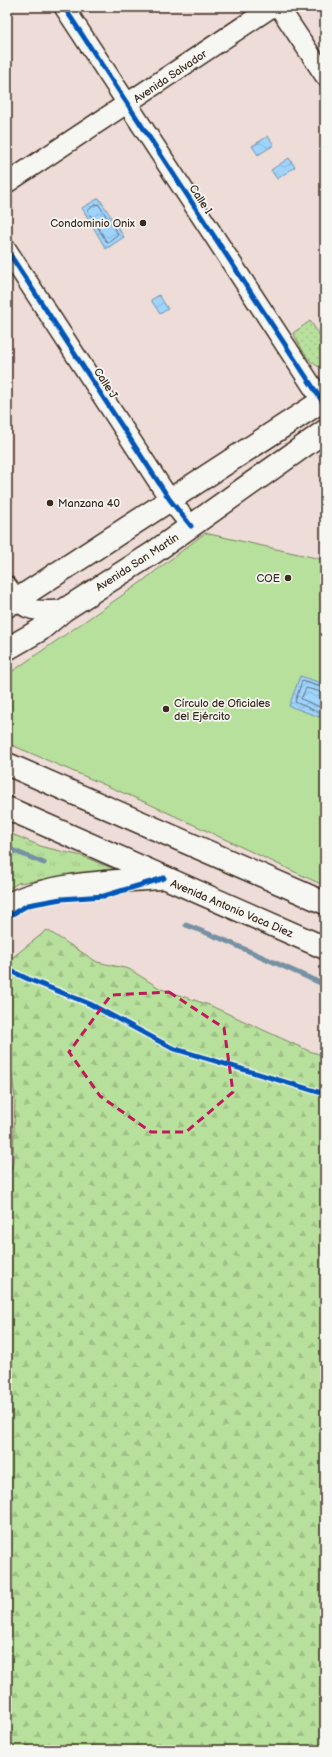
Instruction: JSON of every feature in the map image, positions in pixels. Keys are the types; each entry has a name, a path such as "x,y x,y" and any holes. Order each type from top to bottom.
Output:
{"main road":[{"path":"10,597 170,500 323,400"},
{"path":"282,428 296,451"},
{"name":"Avenida San Martín","path":"7,649 40,630 64,610 153,553 325,432"},
{"path":"7,764 325,903"},
{"name":"Avenida Antonio Vaca Diez","path":"7,808 325,948"},
{"path":"7,905 23,897 41,891 164,878"}],"street":[{"name":"Calle I","path":"64,7 323,400"},
{"name":"Avenida Salvador","path":"7,183 272,7"},
{"path":"279,7 325,76"},
{"name":"Calle J","path":"7,250 170,500 191,526"},
{"path":"10,597 23,606 35,610 64,610"}],"highlighted area":[{"path":"169,992 224,1028 233,1092 186,1132 151,1132 100,1096 69,1052 111,995"}],"green space":[{"path":"310,321 325,342 325,368 319,367 310,360 302,350 293,333"},
{"name":"Círculo de Oficiales del Ejército","path":"205,533 325,560 325,886 147,803 7,743 7,675 140,583"},
{"path":"7,832 43,847 82,856 116,870 18,883 7,890"},
{"path":"47,930 97,962 129,969 161,989 209,1005 309,1051 325,1056 325,1750 7,1750 7,1183 13,1162 15,1098 7,1037 7,969 8,961"}],"water":[{"path":"268,136 274,145 258,155 252,146"},
{"path":"289,158 295,167 277,179 271,170"},
{"path":"99,198 124,237 106,249 82,208"},
{"path":"159,295 168,309 160,314 151,300"},
{"path":"300,676 325,684 325,719 289,706"}],"waterway":[{"path":"7,848 44,863"},
{"path":"186,925 222,939 325,985"}],"cycle path":[{"path":"64,7 322,401"},
{"path":"7,250 170,500 191,526"},
{"path":"7,917 28,905 61,899 104,896 164,878"},
{"path":"7,969 90,1004 172,1048 325,1094"}],"place":[{"name":"Condominio Onix","path":"143,223"},
{"name":"Manzana 40","path":"50,503"},
{"name":"COE","path":"288,578"},
{"name":"Círculo de Oficiales del Ejército","path":"166,709"}]}
